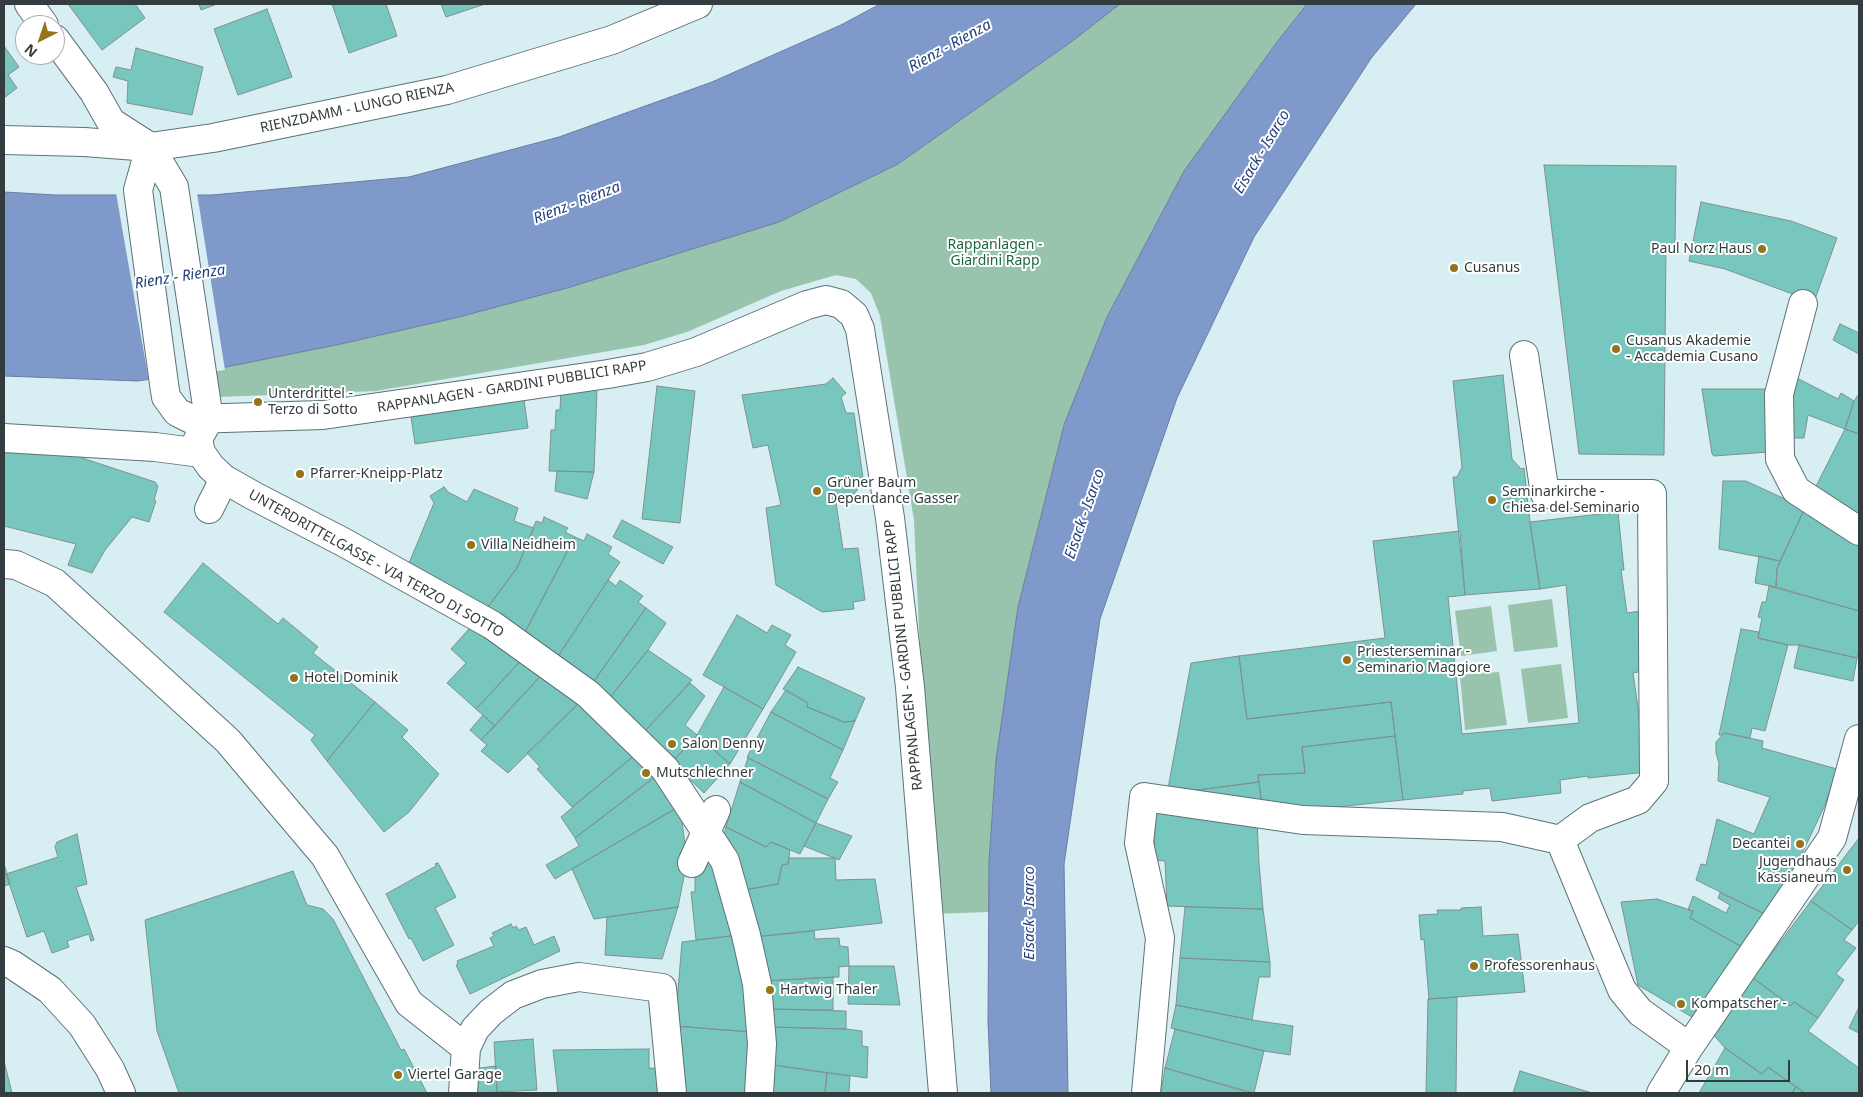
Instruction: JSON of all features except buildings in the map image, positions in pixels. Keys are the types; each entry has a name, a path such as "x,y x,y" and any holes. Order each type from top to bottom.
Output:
{"street":[{"path":"29,4 37,15"},
{"name":"RIENZDAMM - LUNGO RIENZA","path":"4,140 84,142 150,147 213,138 447,90 612,40 698,4"},
{"path":"4,438 155,447 201,453 198,439 209,419 174,188 150,147 111,122 94,92 65,53"},
{"name":"RAPPANLAGEN - GARDINI PUBBLICI RAPP","path":"150,147 138,190 164,384 166,397 177,412 191,419 323,415 647,367 696,352 807,305 826,300 841,304 854,315 860,329 890,518 910,687 943,1093"},
{"path":"1803,304 1779,394 1780,459 1796,490 1859,531"},
{"path":"1146,1093 1160,938 1139,843 1144,797 1303,820 1502,827 1560,840 1590,818 1638,800 1654,781 1652,494 1544,494 1524,355"},
{"name":"UNTERDRITTELGASSE - VIA TERZO DI SOTTO","path":"201,453 224,479 343,542 492,625 588,694 666,769 687,802 711,822 725,861 746,935 756,984 762,1044 759,1093"},
{"path":"209,509 224,479"},
{"path":"4,564 16,565 55,583 228,741 325,856 409,1003 466,1048"},
{"path":"1661,1093 1689,1047 1832,838 1859,739"},
{"path":"692,862 711,822"},
{"path":"1560,840 1622,990 1640,1012 1689,1047"},
{"path":"4,961 50,990 82,1025 110,1069 121,1093"},
{"path":"463,1093 466,1048 476,1029 491,1012 514,995 542,984 579,977 662,988 672,1093"}],"green space":[{"name":"Rappanlagen - Giardini Rapp","path":"1120,4 1307,4 1277,42 1184,171 1107,317 1064,425 1018,607 996,760 989,862 989,912 932,914 914,520 880,316 871,293 856,279 836,275 781,291 687,332 644,345 376,391 217,397 211,370 341,344 459,317 567,288 779,222 898,164 1071,42"},
{"path":"1552,599 1558,647 1514,652 1508,605"},
{"path":"1491,606 1497,651 1461,656 1455,611"},
{"path":"1561,664 1568,718 1528,723 1521,669"},
{"path":"1499,672 1507,725 1465,730 1460,675"}],"water":[{"name":"Rienz - Rienza","path":"880,4 1120,4 1071,42 898,164 779,222 567,288 459,317 341,344 211,370 138,381 4,376 4,192 56,195 212,195 409,177 559,137 712,82 841,25"},
{"name":"Eisack - Isarco","path":"1307,4 1416,4 1372,57 1254,237 1177,398 1100,619 1064,864 1068,1093 991,1093 988,1021 989,862 996,760 1018,607 1064,425 1107,317 1184,171 1277,42"}],"pier":[{"path":"116,193 197,193 225,370 149,382"}],"place":[{"name":"Paul Norz Haus","path":"1762,249"},
{"name":"Cusanus","path":"1454,268"},
{"name":"Cusanus Akademie - Accademia Cusano","path":"1616,349"},
{"name":"Unterdrittel - Terzo di Sotto","path":"258,402"},
{"name":"Pfarrer-Kneipp-Platz","path":"300,474"},
{"name":"Grüner Baum Dependance Gasser","path":"817,491"},
{"name":"Seminarkirche - Chiesa del Seminario","path":"1492,500"},
{"name":"Villa Neidheim","path":"471,545"},
{"name":"Priesterseminar - Seminario Maggiore","path":"1347,660"},
{"name":"Hotel Dominik","path":"294,678"},
{"name":"Salon Denny","path":"672,744"},
{"name":"Mutschlechner","path":"646,773"},
{"name":"Decantei","path":"1800,844"},
{"name":"Jugendhaus Kassianeum","path":"1847,870"},
{"name":"Professorenhaus","path":"1474,966"},
{"name":"Hartwig Thaler","path":"770,990"},
{"name":"Kompatscher -","path":"1681,1004"},
{"name":"Viertel Garage","path":"398,1075"}]}
